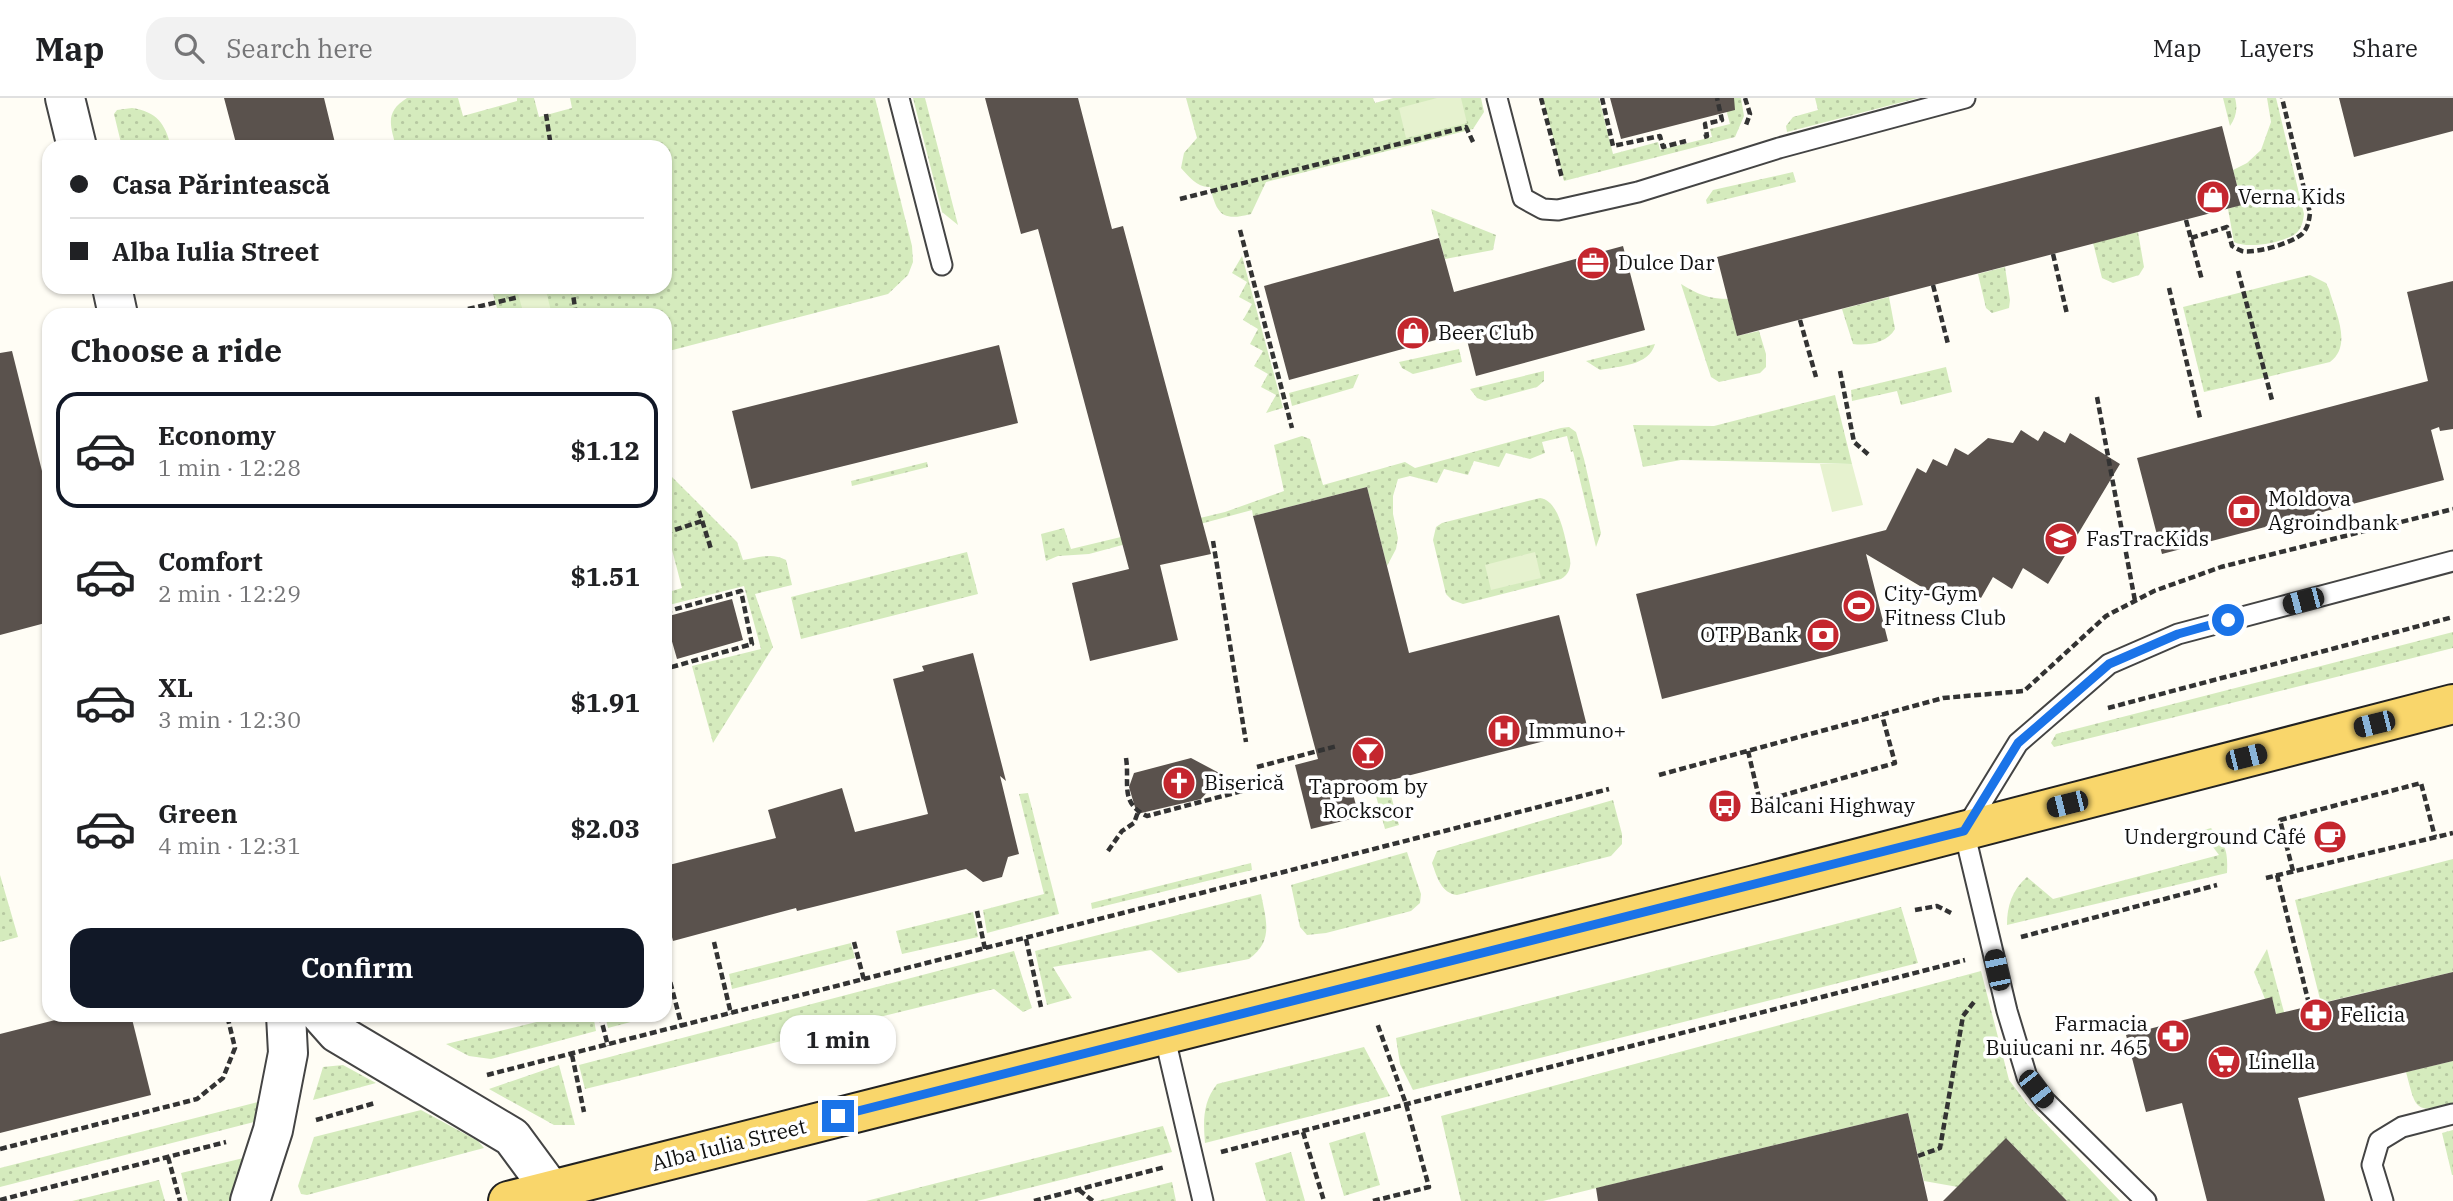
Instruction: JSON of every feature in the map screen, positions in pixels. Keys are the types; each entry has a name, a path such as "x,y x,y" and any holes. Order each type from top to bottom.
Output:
{"main road":[{"name":"Alba Iulia Street","path":"508,1201 2453,704"}],"street":[{"path":"65,98 75,140"},
{"path":"250,1201 273,1130 288,1053 286,1022"},
{"path":"327,1022 337,1033 512,1137 551,1190"}],"lane":[{"path":"899,98 942,265"},
{"path":"1497,98 1523,198 1543,209 1558,210 1639,192 1779,148 1965,98"},
{"path":"2146,1201 2045,1101 2026,1077 1964,831 2018,743 2109,664 2178,634 2453,561"},
{"path":"1164,1034 1203,1201"},
{"path":"2383,1201 2372,1165 2379,1141 2402,1127 2453,1114"}],"path":[{"path":"1541,98 1563,184"},
{"path":"1602,98 1614,146 1660,136 1663,147 1707,136 1704,124 1722,120 1717,98"},
{"path":"1745,98 1749,114 1745,129"},
{"path":"2191,238 2227,228 2232,246 2242,251 2255,251 2301,235 2308,225 2310,213 2282,98"},
{"path":"546,114 550,140"},
{"path":"1180,199 1466,127 1478,152"},
{"path":"2186,219 2202,280"},
{"path":"1240,230 1292,428"},
{"path":"2053,254 2067,314"},
{"path":"2238,271 2272,400"},
{"path":"1933,285 1948,344"},
{"path":"2169,289 2200,418"},
{"path":"472,308 519,297"},
{"path":"1800,320 1816,377"},
{"path":"1840,371 1854,442 1869,455"},
{"path":"2096,397 2135,601"},
{"path":"1659,775 1943,698 2024,691 2106,616 2154,591 2221,567 2453,509"},
{"path":"699,511 711,549"},
{"path":"672,531 702,521"},
{"path":"1213,541 1246,742"},
{"path":"672,610 740,591 752,644 672,667"},
{"path":"2101,710 2453,617"},
{"path":"1748,751 1760,802 1895,763 1882,715"},
{"path":"1257,767 1337,746"},
{"path":"1126,758 1129,775 1128,798 1138,811 1147,816 1261,786"},
{"path":"2293,871 2280,820 2421,783 2435,837"},
{"path":"486,1076 1609,789"},
{"path":"1108,850 1122,831 1134,822 1138,811"},
{"path":"2266,878 2453,833"},
{"path":"2277,875 2308,1000"},
{"path":"1034,1201 1968,959 2012,940 2217,885"},
{"path":"1915,910 1937,906 1953,914"},
{"path":"977,911 985,949"},
{"path":"1026,939 1041,1007"},
{"path":"714,942 731,1014"},
{"path":"854,942 864,980"},
{"path":"1918,1156 1940,1148 1963,1016 1997,970"},
{"path":"1363,983 1406,1104 1429,1186 1373,1201"},
{"path":"672,989 682,1027"},
{"path":"0,1149 197,1099 223,1078 236,1048 229,1022"},
{"path":"602,1022 608,1046"},
{"path":"572,1055 584,1112"},
{"path":"314,1120 380,1102"},
{"path":"1303,1131 1324,1201"},
{"path":"0,1200 231,1141"},
{"path":"168,1157 180,1201"},
{"path":"1078,1189 1093,1201"}],"green space":[{"path":"407,98 458,98 463,116 517,101 517,98 534,98 539,117 572,108 570,98 875,98 912,246 913,262 908,275 888,294 672,350 672,308 497,308 493,294 672,294 672,140 394,140 391,119 400,103"},
{"path":"913,98 925,98 958,225 942,212"},
{"path":"1186,98 1373,98 1375,103 1393,98 1481,98 1484,112 1473,129 1266,182 1251,214 1233,217 1218,209 1210,187 1198,184 1181,168 1184,153 1197,138"},
{"path":"1437,98 1461,98 1467,123 1406,138 1399,108"},
{"path":"1543,98 1599,98 1613,154 1658,142 1660,150 1712,137 1710,129 1730,124 1723,98 1741,98 1744,116 1735,137 1564,181"},
{"path":"1815,98 1918,98 1787,132 1786,126 1793,117 1818,110"},
{"path":"2223,98 2235,98 2236,113 2230,126"},
{"path":"2267,98 2276,98 2304,214 2302,225 2295,234 2282,240 2265,244 2240,244 2234,242 2228,209 2242,204 2233,170 2247,163 2261,150 2271,122"},
{"path":"132,108 148,112 163,125 169,140 120,140 114,114 117,110"},
{"path":"1793,172 1796,182 1707,204 1706,200 1713,190"},
{"path":"1431,209 1496,235 1493,250 1445,259"},
{"path":"2138,232 2144,267 2139,275 2113,283 2102,278 2093,243"},
{"path":"1242,256 1283,408 1266,413 1276,395 1261,387 1268,374 1254,366 1263,351 1250,344 1258,329 1243,320 1252,304 1239,297 1247,282 1232,273"},
{"path":"2005,267 2009,308 1992,313 1986,308 1978,274"},
{"path":"2310,275 2326,283 2329,289 2340,328 2337,355 2330,362 2204,392 2183,307"},
{"path":"1681,284 1703,295 1728,299 1737,336 1759,331 1766,354 1766,367 1760,373 1719,382 1711,377"},
{"path":"518,294 547,294 550,308 522,308"},
{"path":"1889,297 1895,329 1892,334 1877,342 1853,344 1842,309"},
{"path":"1655,344 1647,357 1624,366 1600,370 1586,361"},
{"path":"1459,349 1462,362 1413,374 1402,368 1399,362"},
{"path":"1946,367 1952,392 1901,405 1897,391 1852,401 1851,390"},
{"path":"1544,371 1544,381 1537,387 1485,401 1477,398 1470,389"},
{"path":"1359,374 1353,388 1292,406 1289,393"},
{"path":"1835,395 1852,464 1681,460 1643,467 1633,425 1714,426"},
{"path":"1569,427 1576,432 1601,533 1596,547 1567,436 1542,442 1545,453 1530,459 1506,453 1499,467 1474,461 1468,475 1444,469 1437,483 1410,476 1398,479 1393,496 1393,514 1398,538 1396,549 1387,566 1367,487 1253,516 1252,510 1089,554 1058,556 1046,561 1041,534 1064,528 1071,549 1225,512 1284,491 1274,445 1302,436 1310,439 1323,485 1405,462 1415,468"},
{"path":"927,462 928,467 852,486 851,481"},
{"path":"1820,464 1852,464 1863,505 1832,512"},
{"path":"672,477 737,542 743,560 770,556 786,560 792,585 755,594 773,647 713,743 692,666 761,649 744,586 672,604 672,591 682,588 672,550"},
{"path":"1540,498 1553,506 1561,523 1570,559 1570,568 1566,575 1561,579 1463,604 1452,600 1446,594 1433,540 1436,527 1442,523"},
{"path":"967,552 978,594 801,639 791,597"},
{"path":"1535,552 1541,578 1491,590 1485,565"},
{"path":"2453,632 2453,648 2054,747 2051,743 2056,734"},
{"path":"1386,777 1399,825 1385,829 1372,781"},
{"path":"1028,793 1059,914 987,933 983,910 1044,894 1019,794"},
{"path":"1613,800 1622,844 1611,856 1457,895 1443,888 1438,879 1432,863 1437,851"},
{"path":"2211,828 2225,849 2227,873 2007,925 2011,899 2027,877 2053,899 2219,855 2201,831"},
{"path":"1407,852 1421,894 1420,903 1411,911 1326,933 1307,935 1300,927 1291,885"},
{"path":"2453,859 2453,972 2321,1003 2295,900"},
{"path":"1251,863 1252,870 1092,909 1091,903"},
{"path":"0,875 18,937 0,942"},
{"path":"1261,894 1266,921 1265,937 1257,952 1249,959 1178,973 1151,950 1053,967 1072,998 1047,1005 1035,951"},
{"path":"1901,907 1918,963 1413,1090 1400,1064 1396,1038"},
{"path":"973,912 978,937 902,954 896,931"},
{"path":"851,943 855,958 732,989 729,974"},
{"path":"2267,949 2284,1012 2298,1097 2272,998 2265,999 2254,972"},
{"path":"1014,951 1032,1008 1023,1012 994,989 585,1089 579,1065"},
{"path":"1981,971 2009,1080 2028,1105 2120,1201 2067,1201 2007,1139 1958,1187 1924,1181 1908,1113 1543,1201 1461,1201 1441,1116"},
{"path":"536,1022 594,1022 596,1031 491,1059 469,1056 446,1044"},
{"path":"607,1022 631,1022 608,1028"},
{"path":"1364,1047 1390,1096 1205,1143 1205,1112 1217,1084"},
{"path":"2453,1061 2453,1104 2431,1108 2419,1106 2412,1094 2406,1072"},
{"path":"343,1065 376,1083 313,1100 323,1067"},
{"path":"559,1065 575,1125 554,1125 489,1089"},
{"path":"258,1102 254,1122 0,1187 0,1168"},
{"path":"421,1110 478,1141 484,1148 307,1195 301,1194 298,1186 314,1137"},
{"path":"1163,1126 1172,1152 977,1201 866,1201"},
{"path":"2453,1130 2453,1175 2452,1175 2442,1133"},
{"path":"1365,1132 1380,1185 1344,1196 1329,1143"},
{"path":"1291,1152 1305,1201 1266,1201 1255,1163"},
{"path":"252,1156 238,1201 188,1201 181,1173"},
{"path":"159,1180 165,1201 72,1201"},
{"path":"1172,1182 1176,1201 1097,1201"}],"building":[{"path":"224,98 324,98 334,140 235,140"},
{"path":"985,98 1078,98 1112,229 1123,226 1211,554 1160,565 1178,640 1090,661 1072,583 1129,569 1038,229 1021,234"},
{"path":"1610,98 1734,98 1735,110 1621,139"},
{"path":"2339,98 2453,98 2453,131 2354,157"},
{"path":"2222,126 2242,205 1737,336 1717,257"},
{"path":"1439,238 1454,292 1623,246 1645,330 1476,376 1465,332 1289,380 1264,286"},
{"path":"2453,281 2453,429 2440,431 2439,427 2431,430 2444,480 2162,554 2137,458 2428,381 2407,292"},
{"path":"999,345 1018,423 751,489 732,411"},
{"path":"12,351 42,471 42,624 0,635 0,353"},
{"path":"2021,430 2038,441 2044,431 2065,443 2070,433 2120,464 2048,584 2023,568 2012,589 1993,577 1981,598 1963,586 1952,605 1866,554 1888,641 1662,699 1636,594 1886,530 1917,468 1926,473 1933,459 1947,466 1955,448 1968,455 1988,438 2013,443"},
{"path":"1367,487 1409,653 1559,615 1588,730 1352,790 1359,817 1311,829 1295,765 1318,759 1253,516"},
{"path":"732,599 743,640 677,659 672,642 672,615"},
{"path":"973,653 1006,781 1000,776 1019,854 1008,857 1002,877 983,882 966,869 797,911 796,908 673,941 672,864 776,838 768,810 842,788 855,832 928,814 893,679 924,671 922,666"},
{"name":"Biserică","path":"1191,758 1223,775 1201,799 1137,814 1129,787 1134,773"},
{"path":"2453,972 2453,1061 2298,1098 2325,1201 2207,1201 2182,1103 2146,1112 2126,1035 2272,997 2276,1014"},
{"path":"47,1022 133,1022 151,1095 0,1133 0,1034"},
{"path":"1908,1113 1928,1201 1598,1201 1596,1188"},
{"path":"2006,1138 2067,1201 1943,1201"}],"place":[{"name":"Verna Kids","path":"2213,197"},
{"name":"Dulce Dar","path":"1593,263"},
{"name":"Beer Club","path":"1413,333"},
{"name":"Moldova Agroindbank","path":"2244,511"},
{"name":"FasTracKids","path":"2061,539"},
{"name":"City-Gym Fitness Club","path":"1859,606"},
{"name":"OTP Bank","path":"1823,635"},
{"name":"Immuno+","path":"1504,731"},
{"name":"Taproom by Rockscor","path":"1368,753"},
{"name":"Biserică","path":"1179,783"},
{"name":"Balcani Highway","path":"1725,806"},
{"name":"Underground Café","path":"2330,837"},
{"name":"Felicia","path":"2316,1015"},
{"name":"Farmacia Buiucani nr. 465","path":"2173,1036"},
{"name":"Linella","path":"2224,1062"}],"route":[{"path":"838,1116 1964,831 2018,743 2109,664 2178,634 2228,620"}]}
